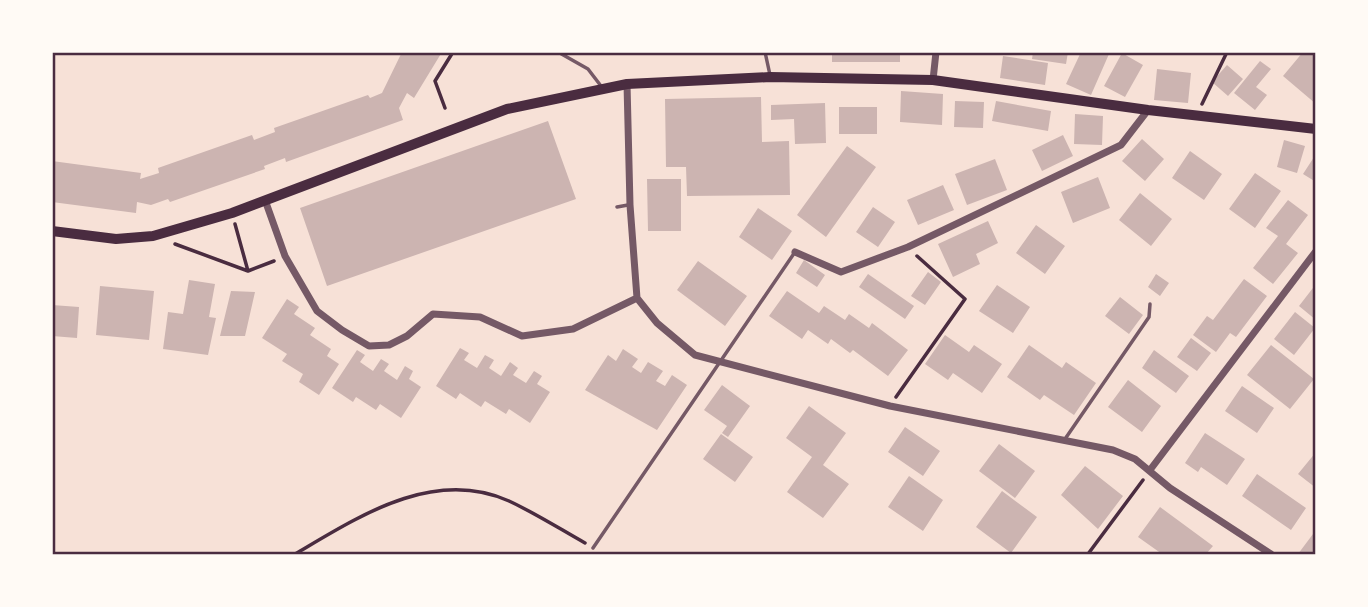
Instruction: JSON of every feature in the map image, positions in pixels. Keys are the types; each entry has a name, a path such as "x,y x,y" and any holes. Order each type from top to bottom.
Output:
{"main road":[{"path":"52,231 116,239 153,236 232,213 507,109 626,84 770,77 933,80 1148,110 1315,129"}],"street":[{"path":"933,80 936,52"},
{"path":"626,84 630,205 638,298 657,323 695,355 890,405 1113,450 1150,470 1170,488 1271,555"},
{"path":"795,252 841,272 908,247 1121,145 1148,110"},
{"path":"265,200 285,256 317,311 369,346 389,345 407,335 433,314 480,317 522,336 573,329 638,298"},
{"path":"1150,470 1315,252"}],"lane":[{"path":"558,52 589,69 602,88"},
{"path":"765,52 770,77"},
{"path":"617,206 630,205"},
{"path":"593,548 795,252"},
{"path":"1065,439 1149,317 1150,304"}],"path":[{"path":"445,108 435,81 453,52"},
{"path":"1196,115 1227,52"},
{"path":"232,213 248,271"},
{"path":"153,236 248,271 285,256"},
{"path":"890,405 965,299 908,247"},
{"path":"1088,555 1150,470"},
{"path":"295,555 379,507 404,496 436,492 471,492 508,500 593,548"}],"building":[{"path":"402,52 442,52 414,98 407,93 399,108 403,120 286,162 285,158 264,166 265,169 170,202 168,199 151,205 137,202 136,213 52,202 52,161 141,173 140,179 159,173 158,168 252,135 254,140 275,132 274,128 368,95 370,98 382,93"},
{"path":"832,52 900,52 900,62 832,62"},
{"path":"1033,52 1068,52 1066,64 1032,59"},
{"path":"1081,52 1109,54 1091,95 1066,84"},
{"path":"1303,52 1316,52 1316,104 1283,76"},
{"path":"1122,53 1143,65 1125,97 1104,86"},
{"path":"1003,56 1048,63 1045,85 1000,78"},
{"path":"1260,61 1271,69 1256,87 1267,95 1255,110 1234,93"},
{"path":"1227,65 1243,79 1228,96 1212,82"},
{"path":"1157,69 1191,73 1188,103 1154,100"},
{"path":"901,91 943,94 942,125 900,122"},
{"path":"761,97 762,142 789,141 790,195 687,196 686,167 666,167 665,99"},
{"path":"955,101 984,102 983,128 954,127"},
{"path":"996,101 1051,111 1048,131 992,121"},
{"path":"825,103 826,143 795,144 794,119 771,120 771,105"},
{"path":"839,107 877,107 877,134 839,134"},
{"path":"1075,114 1103,116 1102,145 1074,144"},
{"path":"548,121 576,199 327,286 300,208"},
{"path":"1063,135 1073,156 1042,171 1032,150"},
{"path":"1142,139 1164,159 1145,181 1122,161"},
{"path":"1284,140 1305,146 1297,173 1277,167"},
{"path":"847,146 876,167 826,237 797,215"},
{"path":"1190,151 1222,174 1204,200 1172,178"},
{"path":"1316,154 1316,182 1303,174"},
{"path":"995,159 1007,190 967,205 955,174"},
{"path":"1255,173 1281,191 1255,228 1229,209"},
{"path":"1098,177 1110,208 1073,223 1061,192"},
{"path":"647,179 681,179 681,231 648,231"},
{"path":"943,185 954,210 918,225 907,200"},
{"path":"1140,193 1172,219 1151,246 1119,220"},
{"path":"1288,200 1308,215 1286,244 1298,253 1273,284 1253,268 1278,236 1266,228"},
{"path":"873,207 895,222 878,247 856,232"},
{"path":"758,208 792,231 772,260 739,237"},
{"path":"988,221 998,243 976,254 980,264 953,277 938,244"},
{"path":"1036,225 1065,246 1045,274 1016,253"},
{"path":"804,260 825,275 817,287 796,273"},
{"path":"698,261 747,296 725,326 677,290"},
{"path":"928,272 941,282 925,305 911,296"},
{"path":"868,274 914,306 905,319 859,287"},
{"path":"1156,274 1169,283 1160,296 1148,287"},
{"path":"1244,279 1267,296 1236,337 1230,333 1216,352 1193,335 1207,316 1213,320"},
{"path":"189,280 215,284 209,317 216,318 208,355 163,349 168,312 183,314"},
{"path":"1316,284 1316,320 1299,306"},
{"path":"997,285 1030,307 1013,333 979,311"},
{"path":"100,286 154,291 149,340 96,335"},
{"path":"231,291 255,292 245,336 220,336"},
{"path":"787,291 819,313 824,306 845,320 849,314 869,328 872,323 908,350 888,376 853,350 850,353 831,339 828,344 808,330 802,339 769,316"},
{"path":"1120,297 1143,315 1129,334 1105,316"},
{"path":"287,299 299,307 294,314 315,328 310,335 331,349 327,356 339,364 319,395 299,382 303,374 282,361 287,354 262,338"},
{"path":"52,305 79,307 77,338 52,336"},
{"path":"1295,312 1315,328 1294,355 1274,339"},
{"path":"945,335 969,352 974,345 1002,364 982,393 953,373 948,380 925,364"},
{"path":"1191,338 1211,353 1197,371 1177,357"},
{"path":"1029,345 1062,368 1066,362 1096,383 1074,415 1044,395 1040,400 1007,377"},
{"path":"1271,345 1314,379 1290,409 1247,375"},
{"path":"460,348 469,353 464,360 477,368 485,355 494,360 489,368 501,376 510,362 518,368 513,375 526,383 534,371 542,376 537,384 550,392 530,423 509,409 506,414 485,401 481,407 460,393 456,399 436,386"},
{"path":"623,349 638,359 632,367 641,373 648,362 663,371 656,381 665,386 672,375 687,385 657,430 585,390 608,355 616,361"},
{"path":"357,350 365,355 360,362 373,371 381,359 389,364 384,371 397,380 405,366 413,371 409,379 421,387 401,418 380,404 376,410 356,397 353,402 332,388"},
{"path":"1154,350 1189,376 1176,393 1142,368"},
{"path":"1128,380 1161,406 1142,432 1108,407"},
{"path":"722,385 750,406 728,437 722,433 727,426 704,410"},
{"path":"1242,386 1274,408 1257,433 1225,411"},
{"path":"809,406 846,433 823,465 849,484 823,518 787,492 812,457 786,438"},
{"path":"905,427 940,451 923,476 888,452"},
{"path":"1205,433 1245,459 1227,485 1201,467 1198,472 1185,463"},
{"path":"721,434 753,457 735,482 703,459"},
{"path":"999,444 1035,471 1015,498 979,471"},
{"path":"1316,452 1316,488 1298,474"},
{"path":"1085,466 1123,496 1098,529 1061,495"},
{"path":"1257,474 1306,508 1291,530 1242,496"},
{"path":"909,476 943,500 923,531 888,507"},
{"path":"1002,491 1037,517 1011,553 976,527"},
{"path":"1160,507 1213,546 1206,554 1162,554 1138,537"},
{"path":"1316,530 1316,554 1298,554"}]}
